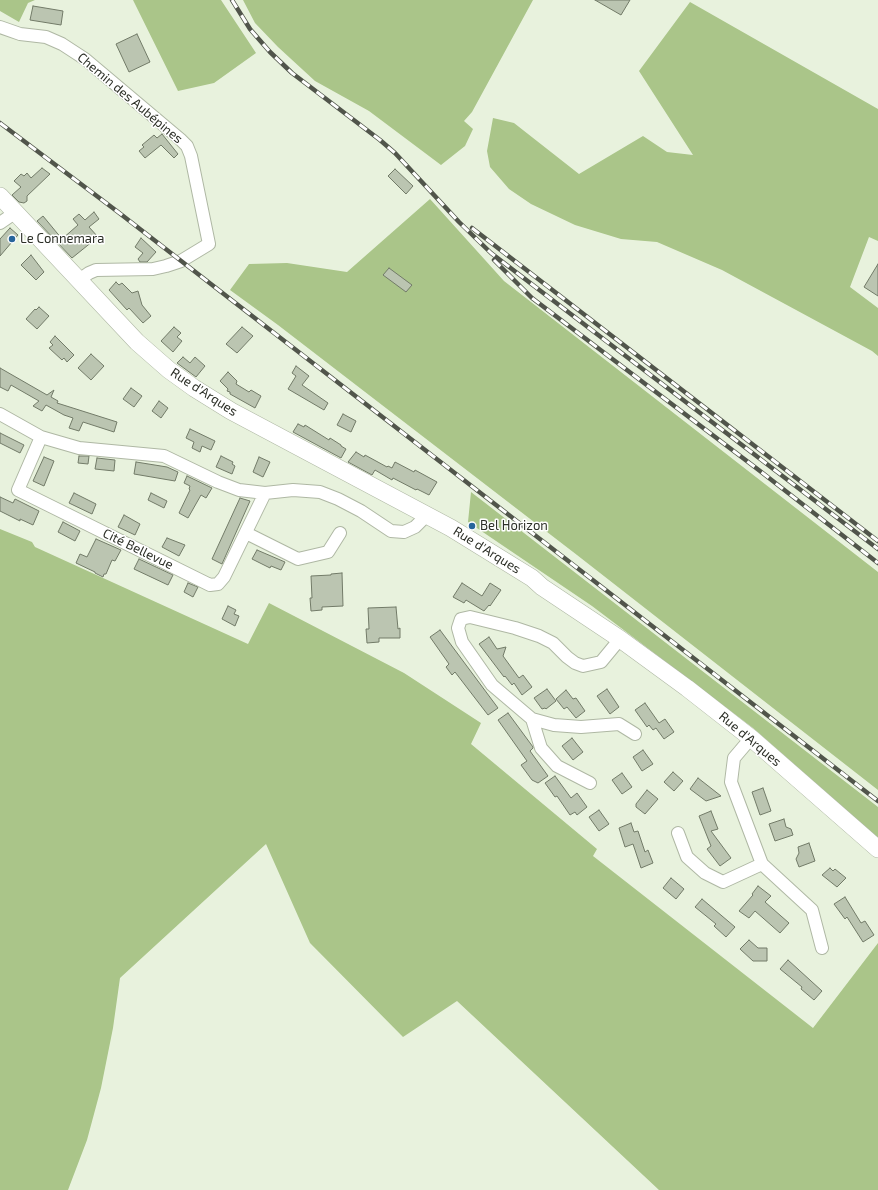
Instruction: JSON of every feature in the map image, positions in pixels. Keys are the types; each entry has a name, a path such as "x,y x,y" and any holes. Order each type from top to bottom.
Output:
{"main road":[{"name":"Rue d'Arques","path":"0,196 137,342 169,370 194,388 231,411 451,528 532,578 548,592 620,639 687,688 751,738 878,849"}],"street":[{"name":"Chemin des Aubépines","path":"0,27 20,34 46,37 62,44 104,73 187,146 196,177 209,244 181,261 166,266 153,269 96,270 79,280"},
{"path":"0,223 16,212"},
{"path":"0,414 41,437 79,448 164,456 239,490 265,493 294,490 320,492 338,499 361,511 391,531 404,532 415,527 427,515"},
{"name":"Cité Bellevue","path":"41,437 18,490 210,584 218,584 224,577 265,493"},
{"path":"246,533 298,559 328,552 340,533"},
{"path":"620,639 601,662 583,666 575,663 553,643 539,636 515,628 470,617 461,619 458,628 462,642 492,685 532,719 554,725 581,727 619,724 635,734"},
{"path":"532,719 541,748 557,766 590,783"},
{"path":"751,738 734,758 731,782 762,864 812,910 822,948"},
{"path":"678,833 687,857 705,873 723,882 762,864"}],"green space":[{"path":"0,0 35,0 28,3 19,22 0,11"},
{"path":"133,0 221,0 256,53 214,83 178,91"},
{"path":"243,0 533,0 472,112 464,121 473,129 465,146 441,165 369,111 315,81 278,47 255,23"},
{"path":"690,2 878,109 878,241 869,237 850,287 878,308 878,356 872,351 722,270 657,242 621,239 575,225 531,204 509,189 490,167 487,151 493,118 514,123 579,174 643,136 667,152 693,155 639,71"},
{"path":"430,199 504,281 878,572 878,790 577,555 278,325 230,290 249,264 287,263 347,272"},
{"path":"471,492 878,807 878,838 753,728 592,606 468,522"},
{"path":"0,529 32,542 35,547 248,644 269,603 404,673 481,723 471,744 597,849 593,856 813,1028 878,943 878,1190 659,1190 457,1001 403,1037 310,943 266,844 120,978 113,1028 101,1088 87,1140 68,1190 0,1190"}],"building":[{"path":"595,0 630,0 621,15"},
{"path":"33,6 63,11 61,25 30,20"},
{"path":"137,34 150,62 129,72 116,44"},
{"path":"162,134 178,154 174,158 161,145 145,158 139,151 144,147 142,145 154,135 157,138"},
{"path":"42,168 50,174 27,196 27,201 24,203 19,202 12,195 21,187 14,181 21,174 24,176 27,173 31,178"},
{"path":"395,169 413,186 406,194 388,176"},
{"path":"94,212 99,219 89,227 98,237 72,258 37,221 43,216 62,239 78,225 73,219 79,214 85,220"},
{"path":"10,228 18,235 0,256 0,239"},
{"path":"141,238 156,252 147,262 140,262 138,259 143,253 135,247"},
{"path":"31,255 44,272 36,280 21,265"},
{"path":"878,264 878,296 864,287"},
{"path":"389,268 412,285 406,292 383,275"},
{"path":"116,282 119,285 122,283 132,293 138,291 142,305 151,316 143,323 129,308 127,310 109,290"},
{"path":"39,307 49,316 37,329 26,319 35,309 36,310"},
{"path":"174,327 181,333 177,337 182,341 173,352 161,341"},
{"path":"242,327 253,336 237,353 226,344"},
{"path":"55,336 74,355 67,362 64,358 62,360 49,348 53,345 50,342"},
{"path":"91,354 104,366 91,380 78,368"},
{"path":"183,357 190,363 195,357 205,366 196,377 177,363"},
{"path":"296,366 309,376 302,385 328,403 324,410 288,389 296,376 292,373"},
{"path":"0,368 47,395 54,390 51,397 58,401 57,403 117,422 114,432 83,422 79,431 69,428 73,418 64,415 46,405 42,411 33,406 39,401 11,385 8,391 0,387"},
{"path":"228,372 237,381 236,384 249,392 251,390 261,396 255,408 227,391 228,389 220,381"},
{"path":"131,388 142,396 134,407 123,399"},
{"path":"159,401 168,408 161,418 152,411"},
{"path":"343,414 356,421 351,432 337,425"},
{"path":"298,424 304,427 305,425 329,440 330,438 341,445 346,449 341,458 293,432"},
{"path":"190,429 215,441 211,450 202,446 200,452 192,448 194,442 186,438"},
{"path":"0,433 24,445 20,453 0,443"},
{"path":"356,452 364,457 365,455 387,467 392,468 395,462 414,472 415,470 437,482 429,495 393,478 392,480 375,470 372,475 348,462"},
{"path":"79,456 89,456 88,464 78,463"},
{"path":"221,456 233,462 232,464 235,466 232,474 216,467"},
{"path":"44,457 54,461 44,486 33,481"},
{"path":"259,457 270,462 263,477 253,472"},
{"path":"97,458 115,460 114,471 95,469"},
{"path":"136,462 167,467 178,472 175,481 134,474"},
{"path":"187,476 212,488 206,498 201,495 188,518 179,513 190,490 190,486 184,483"},
{"path":"74,493 96,504 92,514 69,503"},
{"path":"151,493 167,501 164,508 148,500"},
{"path":"0,497 13,503 15,499 39,511 33,525 20,519 20,521 0,511"},
{"path":"240,498 250,501 222,564 212,559"},
{"path":"124,515 140,524 135,535 118,527"},
{"path":"63,522 80,531 75,541 58,532"},
{"path":"167,538 185,545 179,556 162,547"},
{"path":"96,539 121,550 115,561 112,560 106,574 104,574 103,577 76,563 80,554 87,557"},
{"path":"257,550 285,562 281,570 271,566 270,568 252,559"},
{"path":"139,559 173,575 168,585 134,569"},
{"path":"342,573 343,606 322,607 322,610 311,611 311,576"},
{"path":"188,583 198,587 193,597 184,592"},
{"path":"462,583 482,596 490,583 501,590 490,606 489,605 484,611 466,600 464,603 453,597"},
{"path":"228,606 236,610 234,614 239,616 235,626 222,619"},
{"path":"396,607 398,629 400,628 400,638 379,638 379,642 367,643 366,629 369,629 368,608"},
{"path":"440,630 498,708 488,715 455,672 452,675 446,667 449,664 430,637"},
{"path":"489,637 497,649 506,647 503,656 519,678 523,675 532,687 522,695 514,683 512,685 505,676 504,677 479,644"},
{"path":"547,689 556,701 546,709 542,709 534,698"},
{"path":"607,689 619,707 610,714 597,696"},
{"path":"566,690 573,699 576,698 585,711 576,718 567,707 564,709 556,699"},
{"path":"645,703 659,723 665,719 674,732 664,739 656,728 653,730 649,725 647,727 635,710"},
{"path":"508,713 533,747 530,751 548,776 538,783 532,780 521,765 527,761 498,720"},
{"path":"572,738 583,752 573,760 562,746"},
{"path":"643,750 653,764 642,771 633,757"},
{"path":"673,772 683,781 674,791 664,782"},
{"path":"622,773 632,787 622,794 612,780"},
{"path":"555,776 571,798 577,793 587,807 577,815 575,812 570,815 557,796 555,797 545,783"},
{"path":"698,778 721,796 706,801 690,789"},
{"path":"763,788 771,811 760,815 752,792"},
{"path":"647,790 658,799 645,814 636,807 636,804"},
{"path":"599,810 609,824 599,831 589,817"},
{"path":"711,811 718,829 711,831 731,858 720,866 707,849 711,846 699,816"},
{"path":"784,819 786,827 791,829 793,835 775,841 769,824"},
{"path":"631,823 634,832 638,831 645,852 648,850 653,863 641,868 633,844 625,847 619,828"},
{"path":"809,843 815,861 799,867 796,859 799,853 798,847"},
{"path":"830,868 833,871 835,869 846,878 837,887 822,875"},
{"path":"671,878 684,889 676,899 663,888"},
{"path":"758,886 771,896 765,902 789,923 780,933 755,911 749,918 739,911 753,895 752,894"},
{"path":"845,897 861,923 865,921 874,935 863,942 847,917 845,919 834,904"},
{"path":"702,899 735,927 726,937 714,926 716,924 695,907"},
{"path":"749,940 758,948 767,948 767,961 753,961 740,949"},
{"path":"788,960 822,991 814,1000 801,989 802,987 780,969"}],"railway":[{"path":"232,0 250,29 270,52 292,73 395,153 459,222 491,253 878,549"},
{"path":"0,123 118,212 878,801"},
{"path":"472,228 878,541"},
{"path":"494,260 532,298 760,471 878,563"}],"place":[{"name":"Le Connemara","path":"12,239"},
{"name":"Bel Horizon","path":"472,526"}]}
